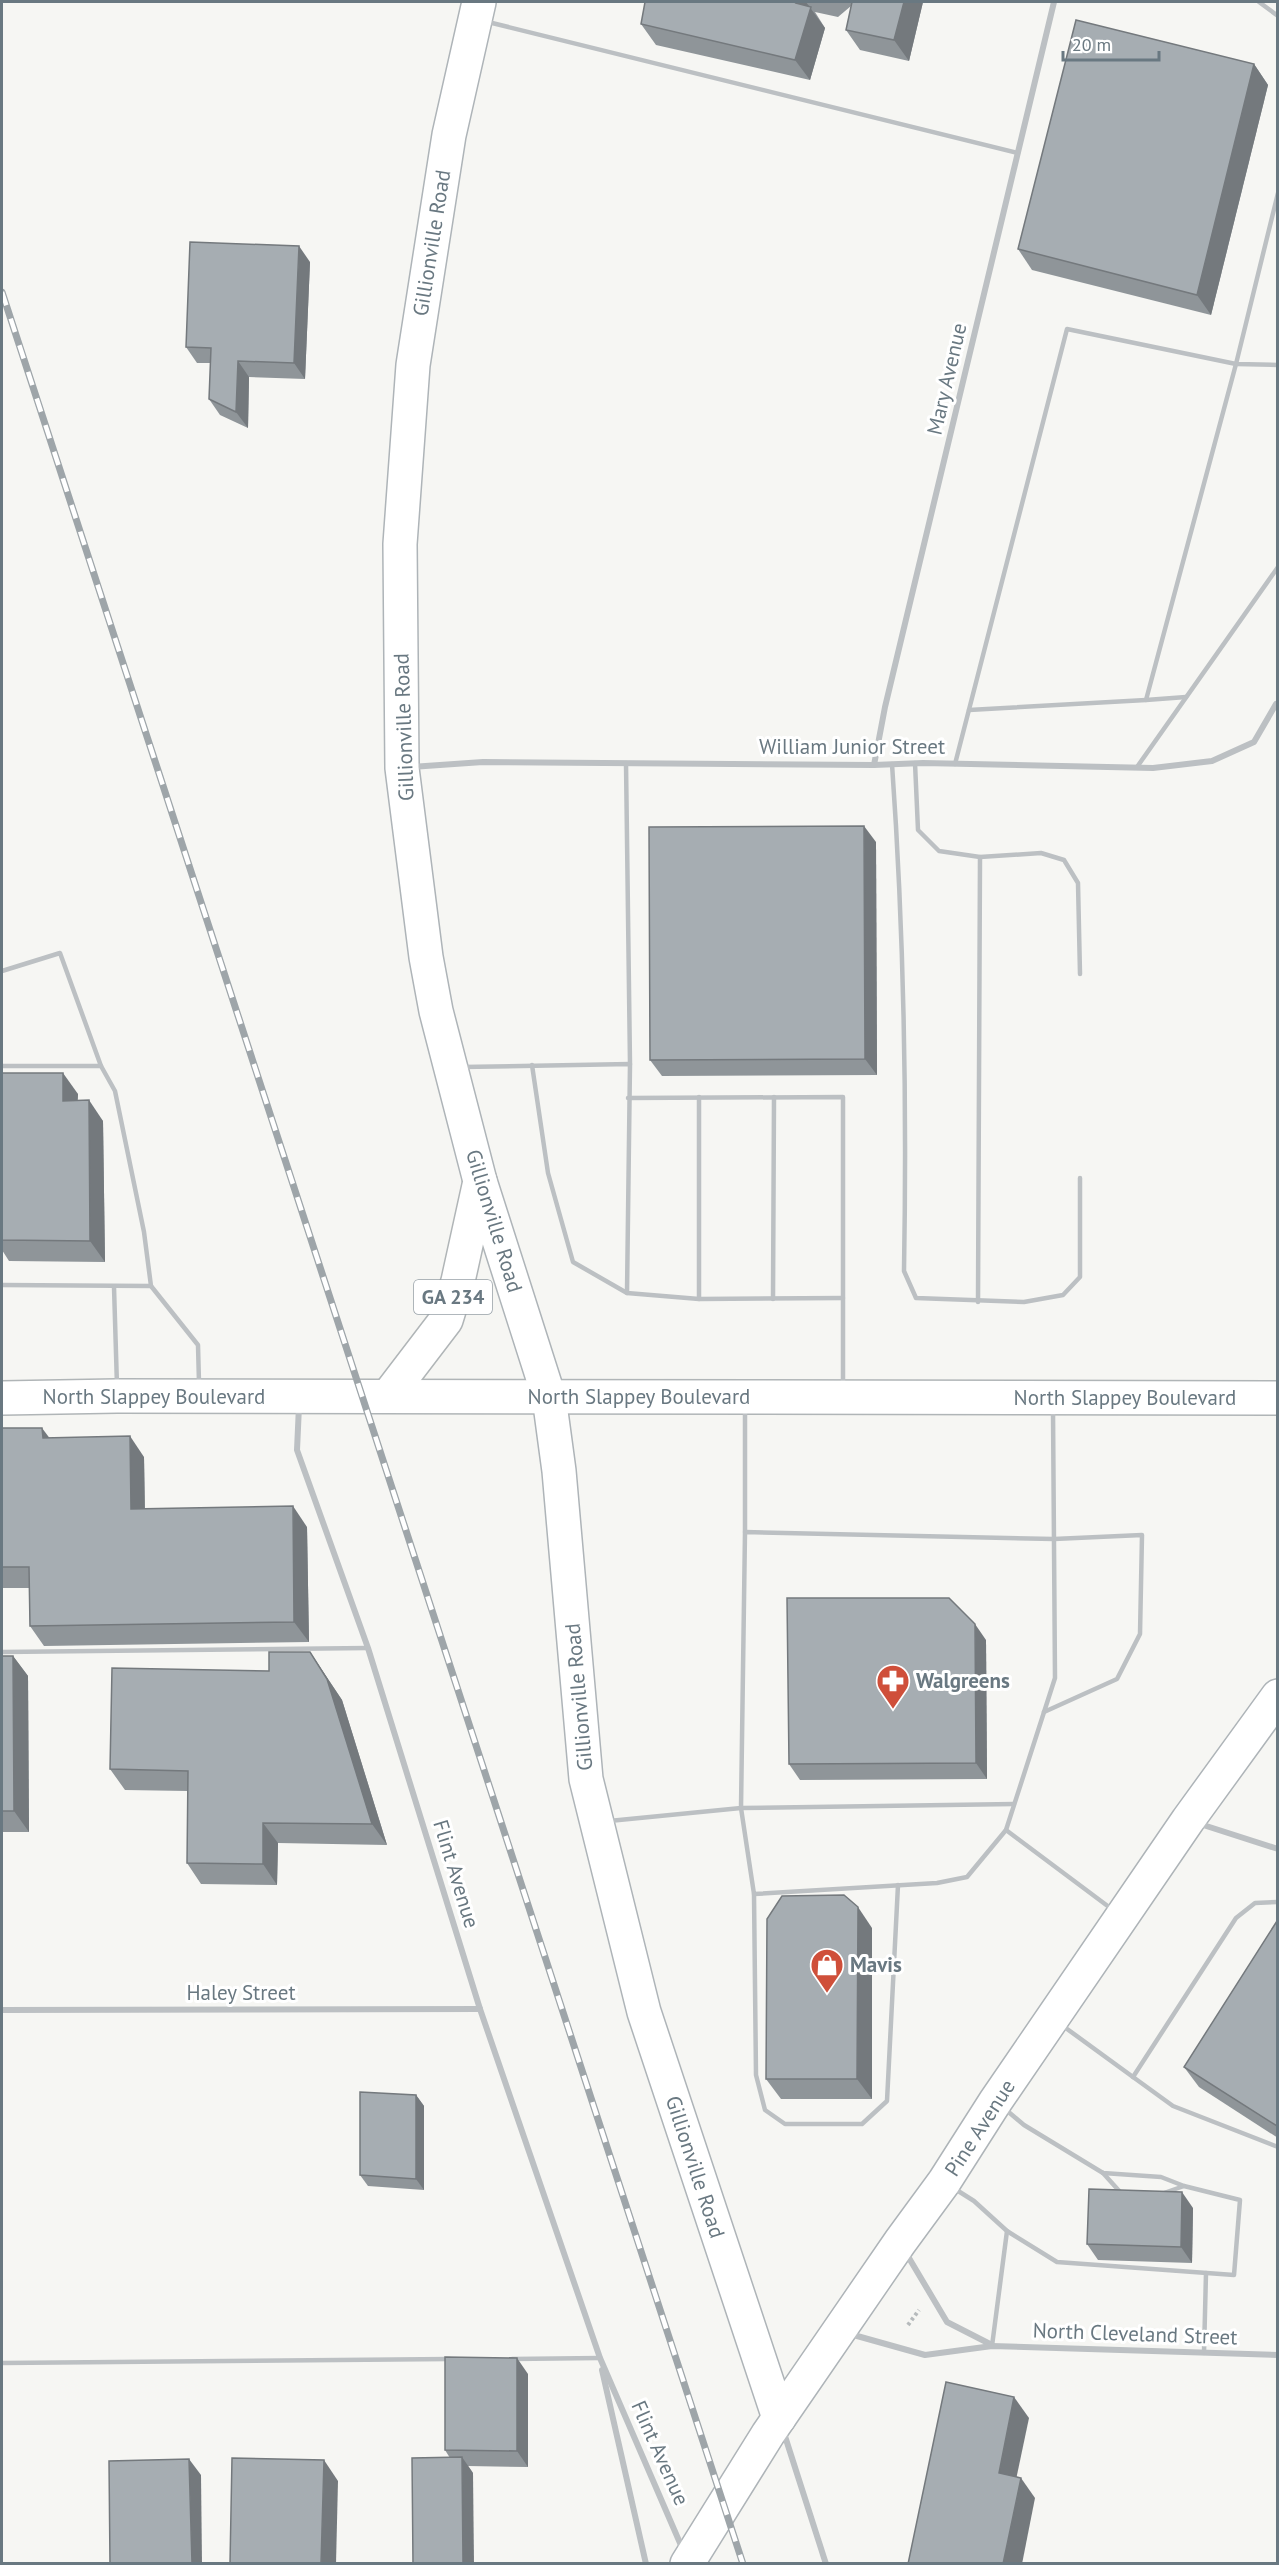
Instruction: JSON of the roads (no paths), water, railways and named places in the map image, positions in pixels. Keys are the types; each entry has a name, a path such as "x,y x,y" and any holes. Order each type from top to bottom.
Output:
{"main road":[{"name":"Gillionville Road","path":"477,10 449,135 413,365 399,544 402,768 426,957 450,1068 480,1181 549,1397 560,1471 586,1779 645,2012 779,2418"},
{"name":"GA 234","path":"388,1396 446,1320 458,1281 480,1181"},
{"name":"North Slappey Boulevard","path":"2,1398 117,1395 1277,1399"},
{"name":"Pine Avenue","path":"688,2563 779,2418 838,2331 944,2182 995,2102 1188,1820 1278,1696"}],"street":[{"name":"Mary Avenue","path":"874,765 885,707 1054,2"},
{"name":"William Junior Street","path":"402,768 483,762 874,765 915,763 1137,767 1212,761 1254,742 1277,705"},
{"name":"Flint Avenue","path":"299,1396 297,1450 369,1648 480,2009 600,2358 688,2563"},
{"path":"1188,1820 1278,1849"},
{"name":"Haley Street","path":"2,2010 480,2009"},
{"name":"North Cleveland Street","path":"900,2242 947,2322 992,2346"},
{"name":"North Cleveland Street","path":"838,2331 925,2355 992,2346 1278,2355"},
{"name":"Flint Avenue","path":"600,2358 646,2564"},
{"path":"779,2418 826,2564"}],"lane":[{"path":"1259,2 1278,16"},
{"path":"477,10 1018,153"},
{"path":"1146,700 1236,364 1278,193"},
{"path":"955,764 1066,329 1236,364 1278,365"},
{"path":"1137,767 1278,567"},
{"path":"969,711 1186,697"},
{"path":"626,763 630,1064 627,1293"},
{"path":"915,763 918,830 939,851 980,858 1041,853 1064,860 1078,883 1080,974"},
{"path":"892,764 900,872 906,1060 904,1271 916,1298 1024,1302 1063,1295 1080,1277 1080,1178"},
{"path":"978,1302 980,858"},
{"path":"2,971 60,953 101,1066 116,1091 144,1233 151,1286 198,1345 200,1396"},
{"path":"450,1068 630,1064"},
{"path":"532,1065 548,1173 573,1262 627,1293 699,1299 843,1298"},
{"path":"2,1066 101,1066"},
{"path":"699,1097 699,1299"},
{"path":"773,1299 774,1097"},
{"path":"628,1098 843,1097 843,1397"},
{"path":"2,1286 151,1286"},
{"path":"114,1287 117,1395"},
{"path":"744,1397 745,1532 741,1808 754,1894 756,2075 765,2110 785,2124 862,2124 887,2101 898,1885"},
{"path":"754,1894 898,1885 967,1877 1006,1830 1055,1678 1053,1398"},
{"path":"745,1532 1054,1539 1142,1535 1140,1634 1117,1679 1044,1712"},
{"path":"2,1652 369,1648"},
{"path":"597,1822 741,1808 1014,1804"},
{"path":"1006,1830 1123,1917"},
{"path":"1133,2077 1236,1917 1255,1903 1278,1902"},
{"path":"1053,2019 1173,2106 1278,2147"},
{"path":"995,2102 1024,2125 1103,2173 1118,2192 1125,2193"},
{"path":"944,2182 974,2201 1007,2231 1057,2262 1234,2275 1240,2200 1184,2186 1161,2177 1103,2173"},
{"path":"1154,2196 1184,2186"},
{"path":"992,2346 1007,2231"},
{"path":"1204,2352 1206,2273"},
{"path":"504,2359 600,2358"},
{"path":"2,2363 456,2359"}],"railway":[{"path":"2,292 743,2564"}],"place":[{"name":"Walgreens","path":"893,1710"},
{"name":"Mavis","path":"827,1994"}]}
